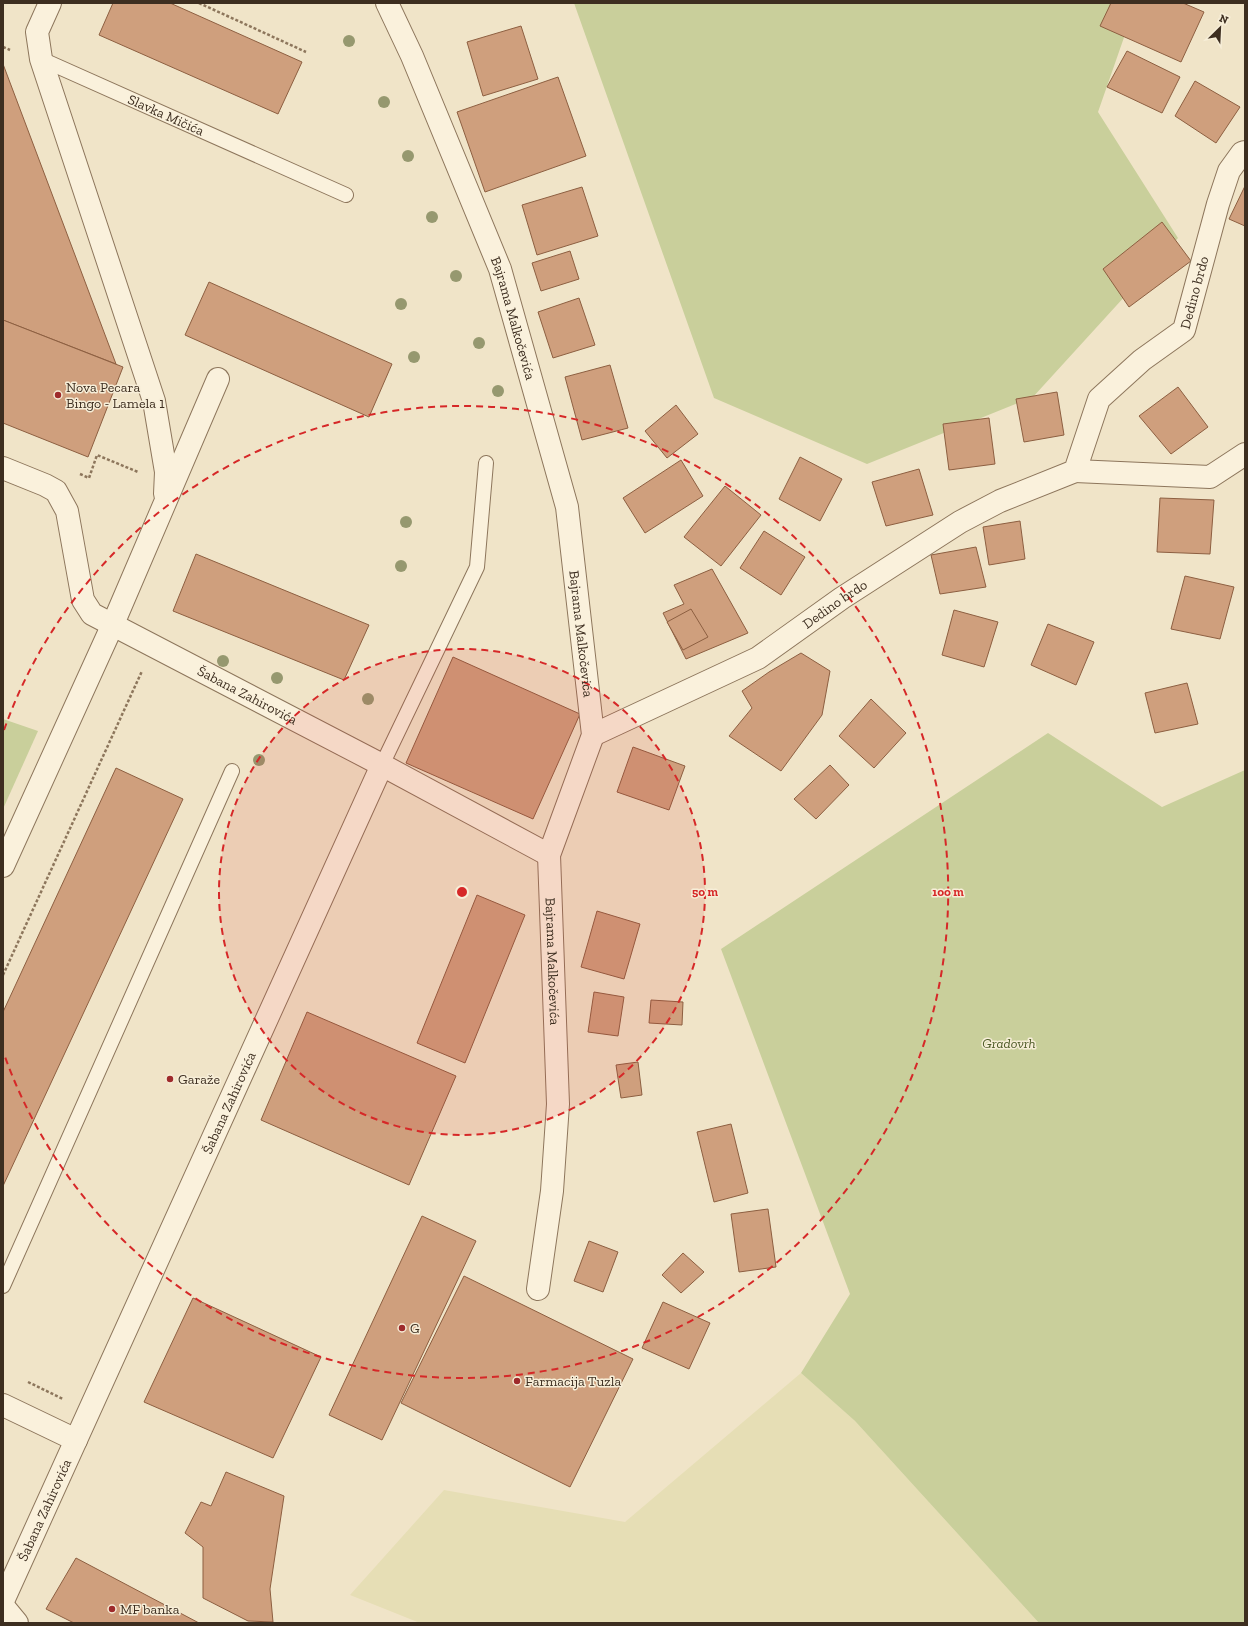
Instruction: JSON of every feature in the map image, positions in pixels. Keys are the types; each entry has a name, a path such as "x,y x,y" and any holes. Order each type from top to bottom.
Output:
{"street":[{"path":"50,3 37,32 41,59 154,401 166,472 165,494"},
{"name":"Bajrama Malkočevića","path":"387,3 412,56 500,269 567,507 592,736 549,855 558,1104 552,1191 538,1289"},
{"name":"Dedino brdo","path":"1075,471 1099,399 1142,360 1184,330 1218,204 1229,171 1242,153 1245,152"},
{"path":"3,866 113,624 165,494 218,379"},
{"name":"Dedino brdo","path":"592,736 758,658 848,594 960,522 1000,501 1075,471 1210,477 1245,454"},
{"name":"Šabana Zahirovića","path":"3,468 45,485 56,492 67,511 83,600 92,614 382,765 549,855"},
{"name":"Šabana Zahirovića","path":"3,1601 382,765"},
{"path":"3,1405 76,1440"},
{"path":"3,1606 17,1623"}],"lane":[{"name":"Slavka Mičića","path":"41,59 346,195"},
{"path":"382,765 476,567 486,463"},
{"path":"3,1286 232,771"}],"path":[{"path":"199,3 306,52"},
{"path":"89,478 97,455 165,494"},
{"path":"3,975 143,669"},
{"path":"28,1382 64,1400"}],"shaded area":[{"path":"801,1373 855,1421 1039,1623 420,1623 350,1595 444,1490 625,1522"}],"green space":[{"path":"574,3 1136,3 1098,112 1178,238 1033,397 867,464 714,398"},
{"path":"3,719 38,731 3,809"},
{"name":"Gradovrh","path":"1048,733 1162,807 1245,770 1245,1623 1039,1623 855,1421 801,1373 850,1294 721,949"}],"building":[{"path":"113,3 170,3 302,62 278,114 99,35"},
{"path":"1111,3 1183,3 1204,12 1181,62 1100,26"},
{"path":"521,26 538,79 483,96 467,42"},
{"path":"1127,51 1180,77 1162,113 1107,87"},
{"path":"3,64 116,364 3,320"},
{"path":"558,77 586,156 485,192 457,112"},
{"path":"1195,81 1240,107 1216,143 1175,116"},
{"path":"1245,186 1245,226 1229,219"},
{"path":"582,187 598,236 537,255 522,205"},
{"path":"1162,222 1191,261 1129,307 1103,269"},
{"path":"570,251 579,279 541,291 532,263"},
{"path":"209,282 392,364 369,417 185,335"},
{"path":"579,298 595,345 553,358 538,312"},
{"name":"Nova Pecara Bingo - Lamela 1","path":"3,320 123,367 88,457 3,423"},
{"path":"610,365 628,428 582,440 565,377"},
{"path":"1178,387 1208,427 1171,454 1139,416"},
{"path":"1057,392 1064,435 1024,442 1016,399"},
{"path":"676,405 698,434 667,458 645,431"},
{"path":"989,418 995,464 949,470 943,424"},
{"path":"800,457 842,479 820,521 779,499"},
{"path":"681,460 703,496 645,533 623,498"},
{"path":"919,469 933,515 886,526 872,482"},
{"path":"725,486 761,515 721,566 684,537"},
{"path":"1160,498 1214,500 1210,554 1157,552"},
{"path":"1020,521 1025,559 989,565 983,527"},
{"path":"764,531 805,557 781,595 740,568"},
{"path":"976,547 986,587 940,594 931,555"},
{"path":"196,554 369,625 344,680 173,611"},
{"path":"712,569 748,633 686,659 663,613 684,604 674,585"},
{"path":"1185,576 1234,587 1220,639 1171,629"},
{"path":"691,609 708,637 683,650 667,622"},
{"path":"954,610 998,622 984,667 942,655"},
{"path":"1048,624 1094,642 1076,685 1031,665"},
{"path":"801,653 830,671 822,715 781,771 729,736 752,708 742,691 769,672"},
{"path":"453,657 580,714 533,819 406,763"},
{"path":"1187,683 1198,724 1155,733 1145,693"},
{"path":"871,699 906,733 874,768 839,736"},
{"path":"633,747 685,766 669,810 617,792"},
{"path":"830,765 849,785 816,819 794,799"},
{"path":"116,768 183,799 3,1186 3,1012"},
{"path":"477,895 525,915 465,1063 417,1043"},
{"path":"597,911 640,924 624,979 581,967"},
{"path":"594,992 624,997 618,1036 588,1032"},
{"path":"651,1000 683,1002 682,1025 649,1023"},
{"path":"307,1012 456,1076 409,1185 261,1120"},
{"path":"638,1062 642,1095 621,1098 616,1065"},
{"path":"731,1124 748,1193 714,1202 697,1132"},
{"path":"768,1209 776,1267 739,1272 731,1214"},
{"name":"G","path":"422,1216 476,1241 382,1440 329,1415"},
{"path":"589,1241 618,1252 603,1292 574,1281"},
{"path":"683,1253 704,1272 681,1293 662,1275"},
{"name":"Farmacija Tuzla","path":"464,1276 633,1359 570,1487 401,1403"},
{"path":"193,1298 321,1357 273,1458 144,1402"},
{"path":"663,1302 710,1323 689,1369 642,1348"},
{"path":"226,1472 284,1496 270,1589 273,1622 248,1621 203,1598 203,1547 185,1533 201,1502 211,1506"},
{"path":"76,1558 199,1623 74,1623 46,1609"}],"place":[{"name":"Nova Pecara Bingo - Lamela 1","path":"58,395"},
{"name":"Garaže","path":"170,1079"},
{"name":"G","path":"402,1328"},
{"name":"Farmacija Tuzla","path":"517,1381"},
{"name":"MF banka","path":"112,1609"}]}
